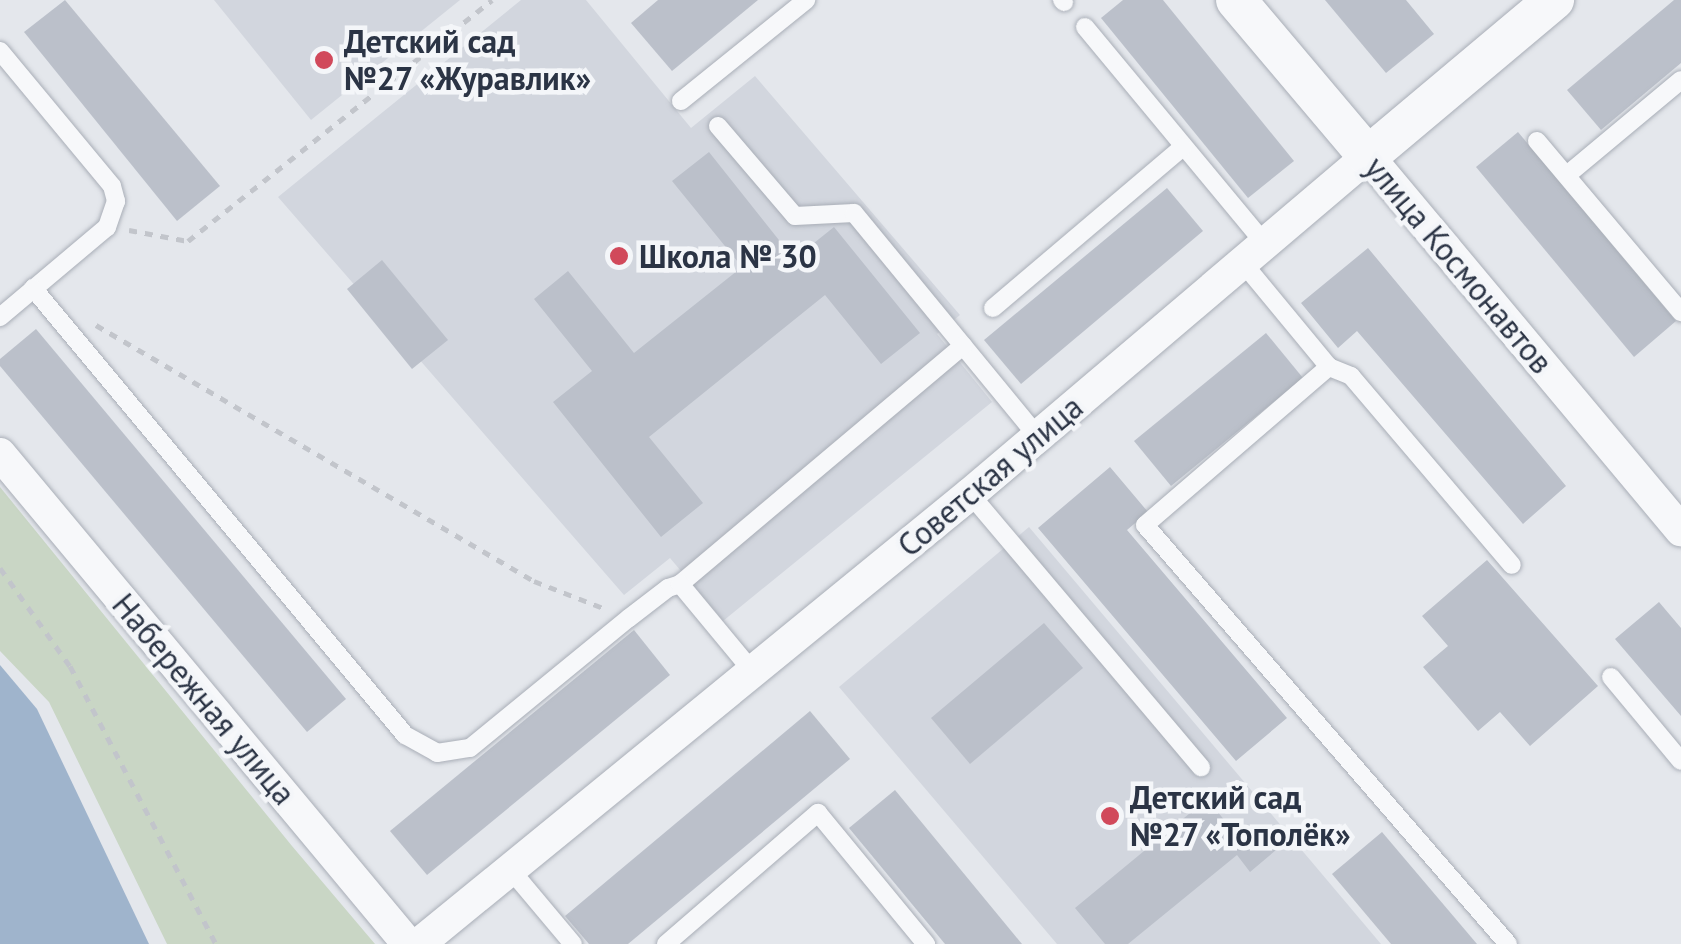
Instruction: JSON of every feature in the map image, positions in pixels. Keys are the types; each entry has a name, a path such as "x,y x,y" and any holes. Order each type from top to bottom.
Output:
{"street":[{"name":"улица Космонавтов","path":"1236,0 1681,531"},
{"name":"Советская улица","path":"419,944 970,494 1554,0"},
{"name":"Набережная улица","path":"0,454 408,944"}],"lane":[{"path":"681,101 806,0"},
{"path":"1085,27 1183,147 1330,367 1351,376 1512,566"},
{"path":"0,52 112,186 115,215 108,226 0,316"},
{"path":"1567,175 1681,80"},
{"path":"718,126 795,216 854,213 1038,437"},
{"path":"1538,141 1681,312"},
{"path":"993,308 1183,147"},
{"path":"33,288 405,735 437,753 470,748 629,618 668,588 680,584 963,346"},
{"path":"1330,367 1145,525 1508,944"},
{"path":"970,494 1201,768"},
{"path":"680,584 754,672"},
{"path":"1610,677 1681,761"},
{"path":"666,944 818,813 926,944"},
{"path":"510,870 573,944"}],"path":[{"path":"108,226 188,241 492,0"},
{"path":"84,317 534,582 629,618"},
{"path":"0,568 70,666 216,944"}],"shaded area":[{"name":"Детский сад №27 «Журавлик»","path":"214,0 460,0 311,120"},
{"name":"Школа № 30","path":"521,0 586,0 691,128 755,76 960,315 937,334 992,402 723,621 670,558 624,595 278,197"},
{"name":"Детский сад №27 «Тополёк»","path":"1029,527 1381,944 1057,944 839,687"}],"green space":[{"path":"0,487 375,944 167,944 49,702 0,651"}],"water":[{"path":"0,665 37,709 149,944 0,944"}],"building":[{"path":"65,0 220,186 177,221 24,32"},
{"path":"658,0 758,0 672,71 631,23"},
{"path":"1123,0 1163,0 1294,161 1248,198 1101,18"},
{"path":"1325,0 1406,0 1434,34 1386,73"},
{"path":"1674,0 1681,0 1681,63 1601,130 1567,90"},
{"path":"1518,132 1676,321 1634,357 1476,167"},
{"path":"709,152 794,259 834,227 920,333 881,364 825,295 649,437 703,503 661,537 553,402 592,371 534,299 568,271 634,353 742,267 672,181"},
{"path":"1167,188 1203,231 1021,384 984,340"},
{"path":"1368,248 1566,486 1523,524 1357,331 1338,348 1301,303"},
{"path":"382,260 448,340 412,369 347,289"},
{"path":"36,329 346,699 307,732 0,366 0,359"},
{"path":"1266,333 1303,378 1171,486 1134,441"},
{"path":"1110,467 1148,512 1127,530 1287,718 1236,761 1038,528"},
{"path":"1487,560 1598,686 1530,746 1500,712 1478,731 1423,667 1448,646 1422,616"},
{"path":"1659,602 1681,628 1681,716 1615,639"},
{"path":"1044,623 1083,668 970,764 931,718"},
{"path":"634,630 670,675 427,875 390,831"},
{"path":"810,711 850,759 628,944 589,944 565,916"},
{"path":"895,790 1022,944 945,944 849,828"},
{"path":"1207,799 1240,839 1256,826 1276,850 1250,872 1237,855 1128,944 1105,944 1075,908"},
{"path":"1382,832 1477,944 1391,944 1332,874"}],"place":[{"name":"Детский сад №27 «Журавлик»","path":"324,60"},
{"name":"Школа № 30","path":"619,256"},
{"name":"Детский сад №27 «Тополёк»","path":"1110,816"}]}
